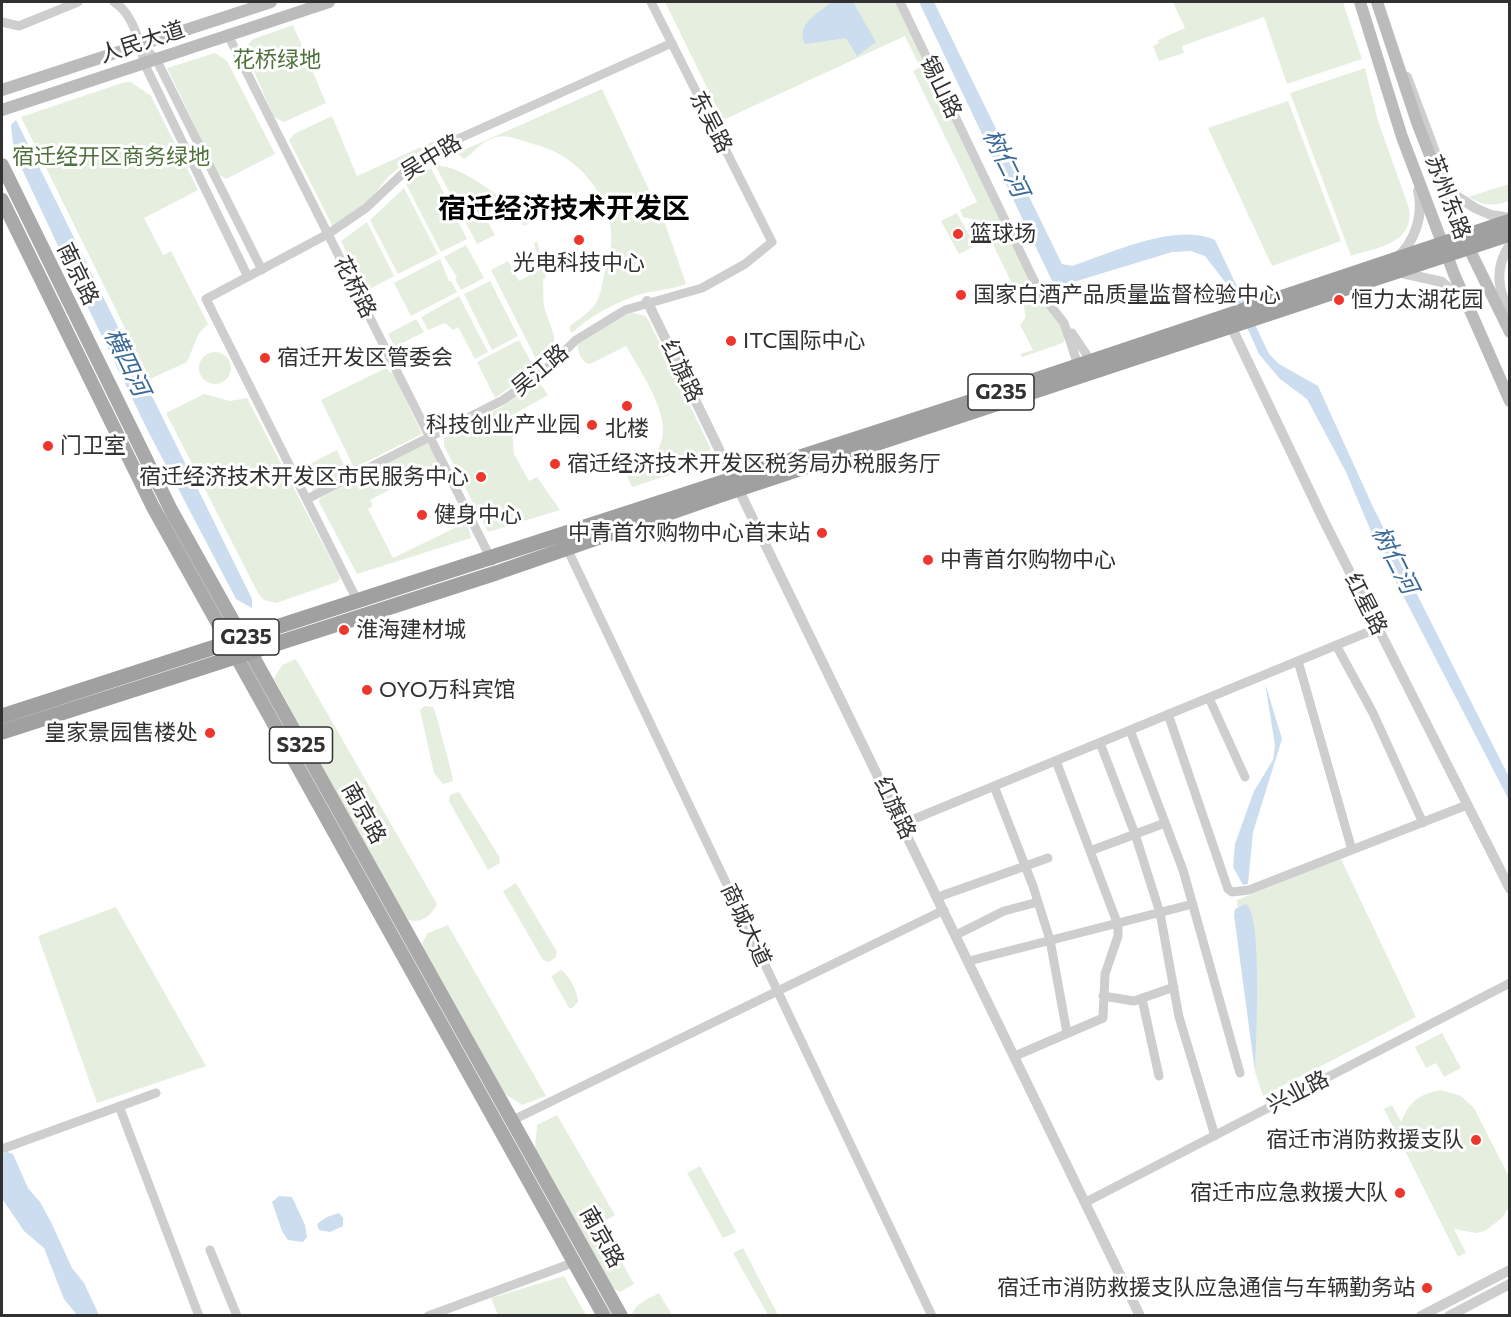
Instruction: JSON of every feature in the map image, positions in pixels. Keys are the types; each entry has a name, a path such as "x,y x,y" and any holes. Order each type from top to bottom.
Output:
{"highway":[{"name":"G235","path":"2,732 358,602 490,557 564,540 1445,250 1467,242 1509,219"},
{"name":"G235","path":"1467,242 1509,234"},
{"name":"G235","path":"737,483 1084,363 1229,321"},
{"name":"G235","path":"2,716 496,573 564,540"}],"main road":[{"name":"人民大道","path":"2,90 271,2"},
{"name":"人民大道","path":"2,110 329,2"},
{"name":"苏州东路","path":"1360,2 1402,137 1445,250 1509,402"},
{"name":"苏州东路","path":"1377,2 1443,189 1509,332"},
{"name":"南京路","path":"2,165 239,647 604,1316"},
{"name":"南京路","path":"2,200 153,507 239,647 513,1120 621,1316"}],"street":[{"path":"2,22 20,26 78,2"},
{"path":"114,2 126,14 140,44 144,63 248,277"},
{"name":"东吴路","path":"651,2 772,242"},
{"name":"锡山路","path":"900,2 1039,291 1064,323 1084,363"},
{"name":"锡山路","path":"904,2 1043,289 1060,310 1084,363"},
{"name":"花桥路","path":"228,35 430,436 496,573"},
{"name":"吴中路","path":"307,499 206,299 328,234 366,208 415,162 460,138 672,43"},
{"path":"140,44 156,59 262,270"},
{"path":"1393,50 1416,95 1448,186 1455,195 1475,208 1509,219"},
{"path":"1377,53 1390,108 1421,201 1420,214 1411,239 1393,267 1442,282 1458,293 1468,306"},
{"path":"1425,196 1443,189"},
{"name":"吴江路","path":"307,499 503,400 543,372 576,340 625,310 702,288 745,264 772,242"},
{"path":"1509,245 1504,254 1498,280 1501,298 1509,316"},
{"name":"红旗路","path":"647,302 1140,1316"},
{"name":"红星路","path":"1229,321 1378,628 1509,889"},
{"path":"307,499 358,602"},
{"name":"商城大道","path":"564,540 932,1316"},
{"path":"902,824 1378,628"},
{"path":"1336,645 1372,713 1423,823"},
{"path":"1298,661 1352,850"},
{"path":"1209,698 1245,777"},
{"path":"1168,714 1228,889 1232,892 1249,891 1467,805"},
{"path":"1130,730 1193,904 1220,1010 1240,1073"},
{"path":"1100,743 1135,834 1160,913 1179,1017 1215,1136"},
{"path":"1015,1056 1103,1018 1105,974 1119,936 1118,925 1056,761"},
{"path":"994,786 1050,940 1067,1033"},
{"path":"1090,851 1165,823"},
{"path":"938,897 1024,864 1048,858"},
{"path":"956,935 1004,911 1038,902"},
{"path":"969,961 1118,925 1193,904"},
{"path":"513,1120 944,910"},
{"name":"兴业路","path":"1086,1202 1509,982"},
{"path":"1103,996 1134,1001 1174,987"},
{"path":"1142,999 1159,1076"},
{"path":"2,1149 156,1093"},
{"path":"119,1106 199,1316"},
{"path":"210,1250 237,1316"},
{"path":"428,1316 575,1262"},
{"path":"1421,1316 1509,1270"},
{"path":"1449,1316 1509,1284"}],"green space":[{"path":"665,2 896,2 1066,336 1063,343 1022,357 1020,354 1033,350 1020,325 1026,317 1024,308 984,226 980,221 963,217 960,210 977,202 913,71 920,67 905,36 723,120"},
{"path":"1173,2 1343,2 1362,59 1287,84 1264,17 1182,46 1184,53 1159,61 1153,46 1159,43 1158,40 1185,28"},
{"name":"花桥绿地","path":"293,25 326,103 284,122 274,117 244,49 253,39"},
{"name":"宿迁经开区商务绿地","path":"215,53 227,61 275,154 226,179 218,174 167,68"},
{"path":"1365,68 1378,121 1409,208 1409,220 1400,237 1392,242 1351,256 1290,93"},
{"name":"宿迁经开区商务绿地","path":"125,82 131,82 151,96 198,190 144,218 163,255 171,251 208,324 199,333 187,362 150,379 21,117"},
{"path":"602,89 666,226 686,284 627,299 602,311 570,332 570,326 588,312 597,301 610,252 611,230 608,215 595,187 574,164 561,155 515,138 501,136 491,139 464,159 457,153"},
{"path":"1288,101 1341,241 1272,266 1208,128"},
{"path":"332,116 357,176 443,137 400,167 388,177 369,201 333,227 289,140 294,134"},
{"path":"435,165 461,172 499,196 501,194 528,224 524,226 505,204 484,215 495,235 477,244"},
{"path":"431,168 467,239 441,252 406,184"},
{"path":"1509,184 1509,201 1488,204 1468,197"},
{"path":"404,188 438,254 398,274 370,220"},
{"name":"篮球场","path":"957,213 975,246 959,254 941,221"},
{"path":"367,222 394,276 366,291 341,241"},
{"path":"537,241 546,278 543,279 544,305 554,335 551,349 538,363 491,270 508,261 519,281 541,269 534,243"},
{"path":"466,245 484,278 461,290 455,279 457,277 444,257"},
{"path":"440,259 449,281 457,292 411,316 394,283"},
{"path":"490,281 518,336 492,350 464,294"},
{"path":"459,296 488,352 475,359 458,327 453,330 445,323 428,330 421,317"},
{"path":"626,314 645,316 649,321 710,447 711,456 706,463 632,487 624,470 628,469 631,473 654,461 652,456 660,445 663,432 656,401 626,346 590,364 582,359 578,344"},
{"path":"416,319 424,332 395,347 388,334"},
{"path":"519,340 534,367 539,367 495,398 477,362"},
{"path":"215,352 226,357 231,368 226,379 215,384 204,379 199,368 204,357"},
{"path":"386,368 394,375 422,434 354,468 321,400"},
{"path":"540,383 548,395 511,416 514,454 529,481 537,477 560,510 488,532 444,446 444,438 503,406 534,384"},
{"path":"204,394 230,401 247,398 339,575 340,579 337,582 276,603 264,600 258,593 166,413"},
{"path":"427,443 440,464 438,472 430,476 426,471 370,500 373,506 368,509 393,558 467,522 471,538 357,574 319,502 320,498"},
{"path":"337,450 347,472 313,491 302,468"},
{"path":"296,659 437,904 432,912 422,920 409,920 403,913 274,679 282,665"},
{"path":"425,706 433,707 435,711 453,781 443,784 434,773 420,710"},
{"path":"459,792 499,856 500,863 488,870 449,801 450,795"},
{"path":"1341,859 1416,1017 1263,1096 1255,1072 1237,900"},
{"path":"516,883 557,952 556,957 549,962 543,960 503,891"},
{"path":"116,907 206,1066 97,1103 38,936"},
{"path":"448,925 546,1096 522,1105 505,1094 424,949 422,943 428,933"},
{"path":"561,970 570,980 576,993 578,1002 572,1008 569,1008 551,976"},
{"path":"1442,1033 1461,1068 1444,1077 1436,1063 1426,1068 1415,1047"},
{"path":"1441,1090 1461,1096 1474,1108 1509,1177 1508,1208 1503,1217 1485,1231 1476,1233 1454,1229 1466,1253 1458,1257 1384,1109 1392,1105 1401,1122 1408,1109 1421,1096"},
{"path":"557,1115 615,1215 600,1224 634,1284 620,1292 613,1288 535,1149 537,1125"},
{"path":"700,1166 736,1232 723,1238 687,1173"},
{"path":"743,1248 778,1315 768,1315 733,1253"},
{"path":"564,1276 586,1315 498,1315 491,1298"},
{"path":"659,1293 672,1315 632,1315 639,1304"}],"water":[{"path":"831,2 853,2 876,42 857,56 846,38 805,44 803,30 806,25"},
{"name":"树仁河","path":"919,2 934,2 1062,264 1072,266 1124,247 1163,237 1199,235 1215,240 1269,354 1279,364 1318,386 1373,507 1509,777 1509,800 1396,582 1394,564 1375,541 1346,472 1307,399 1280,379 1259,354 1229,287 1205,256 1191,251 1172,252 1057,287 1054,285"},
{"name":"横四河","path":"16,120 252,599 252,608 236,599 148,431 59,248 14,152 11,125"},
{"path":"1265,683 1282,739 1253,832 1248,884 1243,885 1233,867 1235,844 1254,791 1273,760 1275,745"},
{"path":"1246,904 1251,913 1255,931 1257,955 1255,1072 1234,915 1235,909"},
{"path":"7,1152 13,1154 28,1188 40,1202 72,1268 84,1283 99,1315 77,1315 64,1299 44,1248 24,1231 3,1200 2,1155"},
{"path":"279,1196 292,1197 305,1225 307,1237 303,1242 288,1240 282,1231 272,1202"},
{"path":"339,1213 343,1218 343,1226 330,1232 319,1230 317,1224"}],"place":[{"name":"篮球场","path":"958,234"},
{"name":"光电科技中心","path":"579,240"},
{"name":"国家白酒产品质量监督检验中心","path":"961,295"},
{"name":"恒力太湖花园","path":"1339,300"},
{"name":"ITC国际中心","path":"731,341"},
{"name":"宿迁开发区管委会","path":"265,358"},
{"name":"北楼","path":"627,406"},
{"name":"科技创业产业园","path":"592,425"},
{"name":"门卫室","path":"48,446"},
{"name":"宿迁经济技术开发区税务局办税服务厅","path":"555,464"},
{"name":"宿迁经济技术开发区市民服务中心","path":"481,477"},
{"name":"健身中心","path":"422,515"},
{"name":"中青首尔购物中心首末站","path":"822,533"},
{"name":"中青首尔购物中心","path":"928,560"},
{"name":"淮海建材城","path":"344,630"},
{"name":"OYO万科宾馆","path":"367,690"},
{"name":"皇家景园售楼处","path":"210,733"},
{"name":"宿迁市消防救援支队","path":"1476,1140"},
{"name":"宿迁市应急救援大队","path":"1400,1193"},
{"name":"宿迁市消防救援支队应急通信与车辆勤务站","path":"1427,1288"}],"district":[{"name":"宿迁经济技术开发区","path":"564,209"}]}
